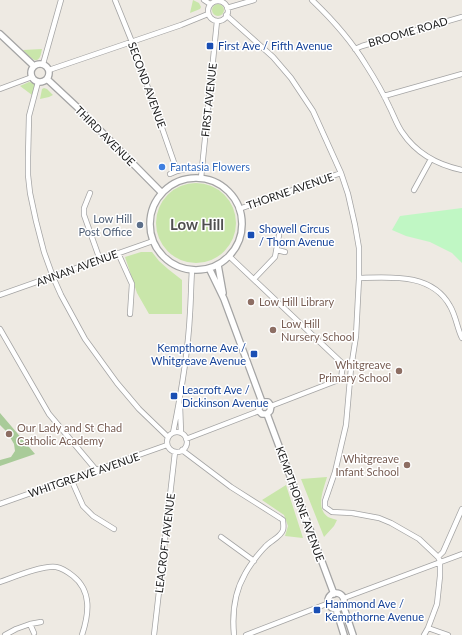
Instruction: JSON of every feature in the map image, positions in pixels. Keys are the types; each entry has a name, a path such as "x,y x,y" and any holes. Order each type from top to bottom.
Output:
{"street":[{"path":"43,64 61,0"},
{"name":"SECOND AVENUE","path":"115,0 132,42 178,171"},
{"path":"204,0 210,4"},
{"path":"227,8 254,0"},
{"path":"312,0 341,29 365,63 384,96 401,131 413,146 431,160 462,170"},
{"path":"218,1 223,3 227,8 226,15 217,21 211,18 208,14 208,7 210,4 218,1"},
{"path":"49,70 208,14"},
{"path":"226,15 274,57 291,78 313,111 341,173 348,194 355,225 359,248 356,336 351,368 346,425 325,507 332,512 364,515 379,518 391,523 419,539 439,559"},
{"name":"BROOME ROAD","path":"355,49 462,17"},
{"name":"FIRST AVENUE","path":"201,178 217,21"},
{"path":"0,34 34,66"},
{"path":"40,63 47,66 49,70 47,80 38,82 33,79 31,71 34,66 40,63"},
{"path":"384,96 462,74"},
{"path":"0,89 32,77"},
{"name":"THIRD AVENUE","path":"47,80 162,193"},
{"path":"38,82 29,116 28,175 36,221 44,252 53,277 85,339 134,404 168,437"},
{"path":"414,190 431,160"},
{"path":"170,174 185,169"},
{"name":"THORNE AVENUE","path":"239,209 341,173"},
{"path":"190,178 201,178 216,182 227,190 235,200 239,209 242,231 238,244 229,256 218,265 209,268 192,270 176,266 170,262 160,252 151,235 151,213 162,193 172,184 190,178"},
{"path":"90,193 84,208 84,215 100,260"},
{"path":"254,279 275,257 280,235"},
{"name":"ANNAN AVENUE","path":"0,295 153,241"},
{"path":"277,250 285,252"},
{"path":"118,254 132,284 130,314"},
{"path":"229,256 343,364 351,368"},
{"path":"218,265 224,299"},
{"path":"209,268 224,299 262,402"},
{"path":"173,433 180,397 190,314 192,270"},
{"path":"359,278 409,278 431,286 445,298 451,307 462,338"},
{"path":"0,329 50,414 97,471"},
{"path":"341,380 343,364"},
{"path":"271,406 341,380 350,379"},
{"path":"180,397 181,433"},
{"path":"262,402 268,402 271,406"},
{"path":"259,411 259,405 262,402"},
{"path":"259,411 262,414 267,414 270,411 271,406"},
{"path":"186,439 259,411"},
{"name":"KEMPTHORNE AVENUE","path":"267,414 334,594"},
{"path":"173,433 181,433 186,439 186,446 178,452 170,450 167,441 168,437 173,433"},
{"name":"WHITGREAVE AVENUE","path":"0,504 168,445"},
{"path":"182,450 231,487 283,520 283,529 280,534 264,547 245,573 240,584 235,600 233,615 234,635"},
{"name":"LEACROFT AVENUE","path":"154,635 175,452"},
{"path":"71,479 83,506 93,516 114,529"},
{"path":"424,635 437,604 440,576 439,559 462,509"},
{"path":"221,537 254,561"},
{"path":"344,598 439,559 462,554"},
{"path":"0,582 41,569 56,567 68,572 78,580 83,587 87,599 86,619 82,635"},
{"path":"328,603 330,596 334,594 339,594 344,598"},
{"path":"344,598 343,605 353,635"},
{"path":"328,603 332,608 336,609 344,635"},
{"path":"246,635 328,603"},
{"path":"336,609 343,605"},
{"path":"5,635 30,624 42,622"},
{"path":"30,624 34,633"},
{"path":"428,628 448,635"}],"green space":[{"path":"193,0 199,3 201,7 200,9 190,13"},
{"path":"218,4 222,6 224,10 222,14 218,16 214,14 212,10 214,6"},
{"path":"42,49 41,55 37,60 32,59 23,50"},
{"path":"29,82 34,83 32,95 20,86"},
{"path":"44,88 53,95 40,99 42,89"},
{"path":"196,183 211,186 224,195 233,208 236,223 233,238 224,251 211,260 196,263 181,260 168,251 159,238 156,223 159,208 168,195 181,186"},
{"path":"462,208 462,263 452,253 430,242 406,236 392,230 400,216"},
{"path":"141,252 152,252 159,261 182,280 182,314 149,314 137,293 125,257"},
{"name":"Our Lady and St Chad Catholic Academy","path":"0,413 35,454 0,466 0,460 11,457 15,451 14,444 7,432 0,425"},
{"path":"327,477 321,503 322,508 328,517 337,520 334,526 324,537 301,479"},
{"path":"286,485 303,538 285,536 288,526 284,515 262,500"}],"place":[{"name":"First Ave / Fifth Avenue","path":"210,46"},
{"name":"Fantasia Flowers","path":"162,167"},
{"name":"Low Hill Post Office","path":"140,225"},
{"name":"Showell Circus / Thorn Avenue","path":"251,235"},
{"name":"Low Hill Library","path":"251,302"},
{"name":"Low Hill Nursery School","path":"273,330"},
{"name":"Kempthorne Ave / Whitgreave Avenue","path":"254,354"},
{"name":"Whitgreave Primary School","path":"399,371"},
{"name":"Leacroft Ave / Dickinson Avenue","path":"174,396"},
{"name":"Our Lady and St Chad Catholic Academy","path":"9,434"},
{"name":"Whitgreave Infant School","path":"407,465"},
{"name":"Hammond Ave / Kempthorne Avenue","path":"317,610"}],"district":[{"name":"Low Hill","path":"197,225"}]}
